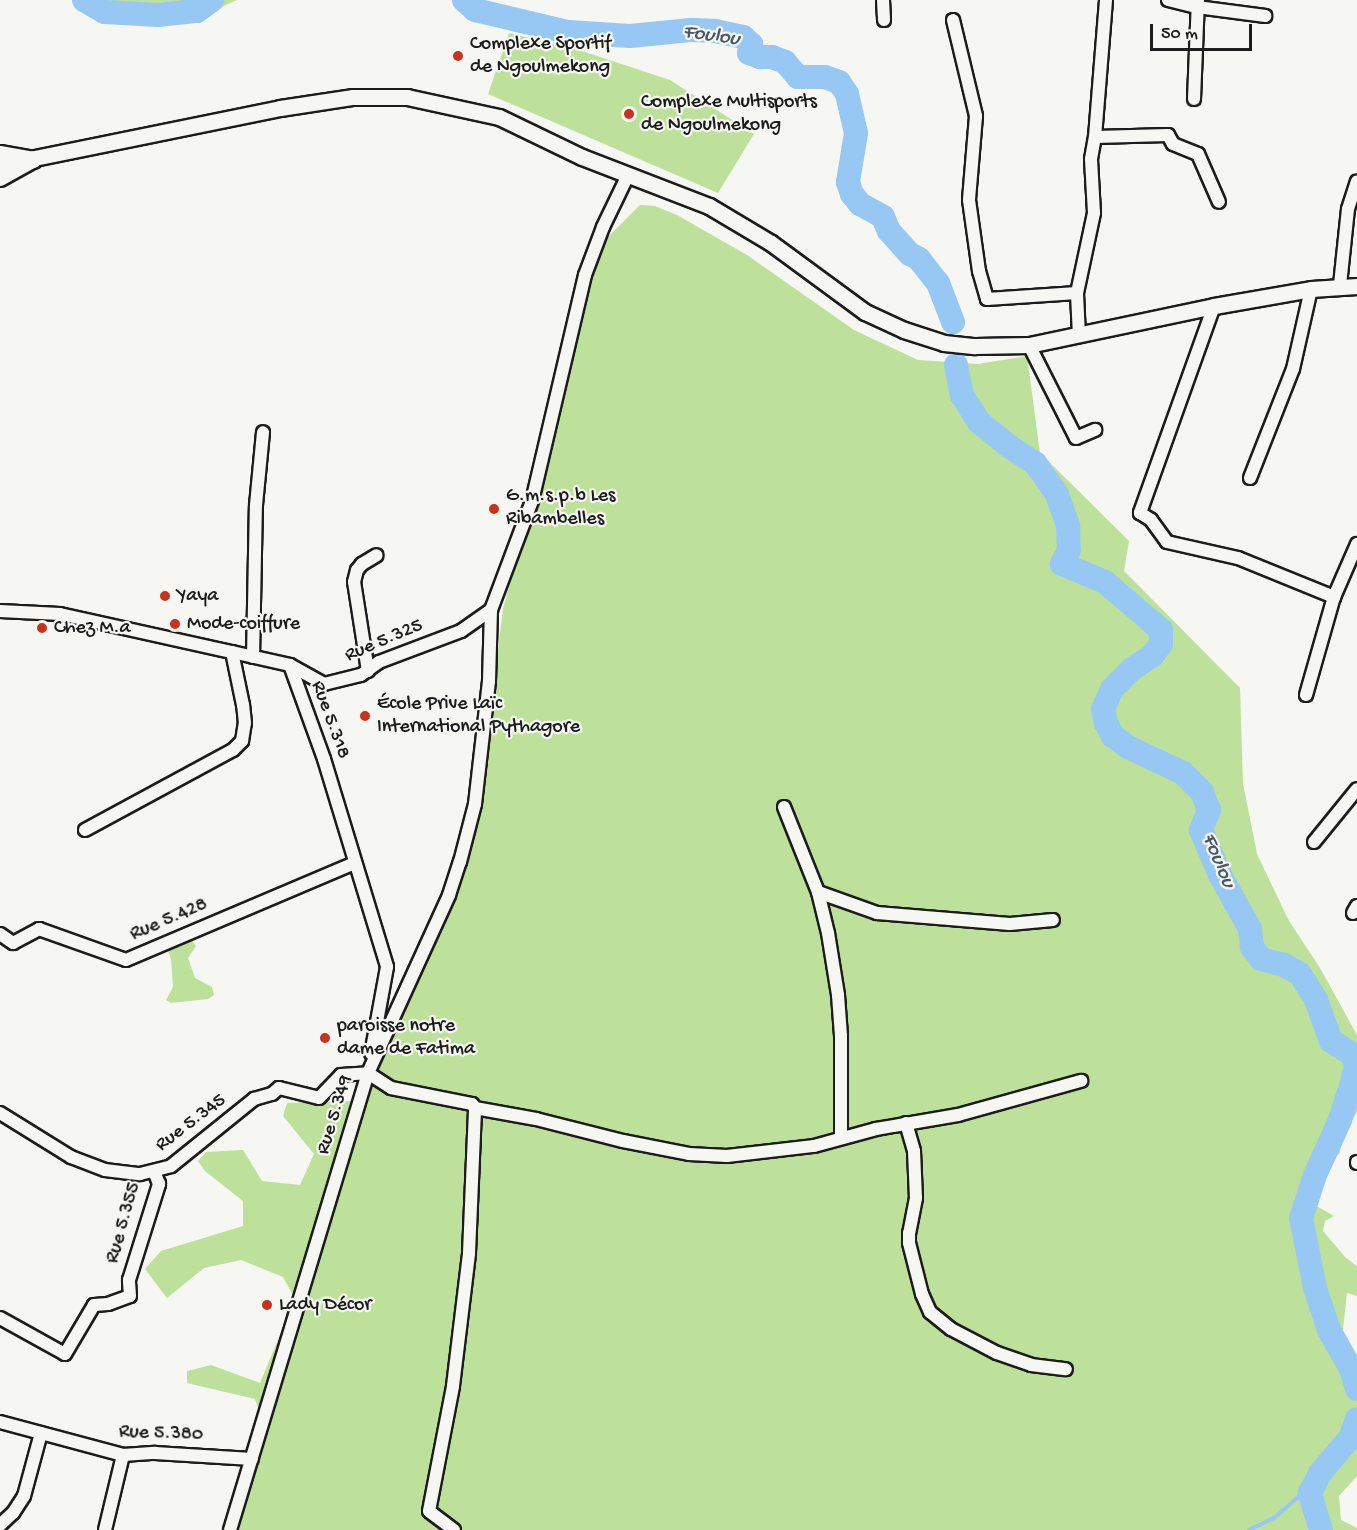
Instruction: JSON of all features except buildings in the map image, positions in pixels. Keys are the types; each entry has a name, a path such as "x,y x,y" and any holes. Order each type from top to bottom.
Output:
{"main road":[{"path":"0,154 33,160"},
{"path":"0,178 33,160"}],"street":[{"path":"883,0 884,20"},
{"path":"1079,336 1077,293 1094,213 1091,159 1095,137 1106,0"},
{"path":"1168,0 1265,16"},
{"path":"1194,99 1197,4"},
{"path":"953,20 976,116 969,200 979,271 987,298 1077,293"},
{"path":"0,165 280,108 353,97 407,97 499,117 582,157 709,206 771,243 865,312 903,330 944,343 975,346 1029,345 1214,306 1311,289 1340,285 1357,286"},
{"path":"1095,137 1168,135 1173,144 1198,154 1219,202"},
{"name":"Rue 5.349","path":"230,1530 368,1073 449,895 473,814 489,681 491,610 531,501 585,275 603,227 628,175"},
{"path":"1340,285 1348,209 1357,181"},
{"path":"1250,478 1293,369 1311,289"},
{"path":"1214,306 1140,513 1151,520 1167,542 1238,558 1334,597"},
{"path":"1029,345 1076,438 1095,430"},
{"path":"253,657 256,505 263,432"},
{"path":"1306,694 1334,597 1357,544"},
{"path":"368,671 354,582 357,570 362,564 377,555"},
{"name":"Rue 5.325","path":"290,665 324,684 368,671 379,662 461,631 491,610"},
{"name":"Rue 5.318","path":"0,611 60,614 290,665 324,759 387,967 368,1073"},
{"path":"85,830 233,750 242,741 245,723 243,705 232,652"},
{"path":"1314,842 1357,789"},
{"path":"784,807 818,892 838,995 841,1036 841,1138"},
{"name":"Rue 5.428","path":"0,934 14,943 39,929 126,960 355,862"},
{"path":"818,892 877,913 1010,924 1053,920"},
{"path":"368,1073 391,1088 472,1104 475,1108 536,1119 622,1141 689,1154 738,1155 814,1146 906,1124 958,1115 1081,1081"},
{"name":"Rue 5.345","path":"0,1113 71,1157 105,1170 140,1174 171,1166 254,1099 272,1094 279,1088 319,1098 341,1075 368,1073"},
{"path":"454,1530 429,1511 453,1386 469,1253 475,1108"},
{"path":"906,1124 914,1151 916,1198 909,1243 922,1294 930,1312 951,1329 998,1353 1031,1365 1066,1369"},
{"name":"Rue 5.355","path":"0,1318 65,1353 94,1305 108,1304 130,1296 129,1280 159,1184 154,1171"},
{"name":"Rue 5.380","path":"0,1422 123,1455 191,1454 252,1459"},
{"path":"0,1525 13,1513 24,1496 41,1434"},
{"path":"105,1530 123,1455"}],"green space":[{"path":"80,0 237,0 199,17 156,25 122,22"},
{"name":"Complexe Multisports de Ngoulmekong","path":"509,33 576,49 670,80 754,134 718,193 488,94"},
{"path":"640,205 655,206 677,215 747,255 854,330 918,360 978,364 1027,356 1040,453 1129,541 1124,571 1240,688 1243,784 1257,854 1289,921 1320,968 1357,1035 1357,1112 1341,1137 1340,1153 1326,1165 1313,1204 1334,1216 1325,1221 1323,1231 1346,1258 1357,1266 1357,1296 1347,1293 1341,1346 1350,1365 1357,1372 1357,1476 1339,1496 1341,1520 1357,1530 235,1530 259,1410 255,1399 187,1383 187,1371 211,1365 260,1383 295,1299 283,1277 241,1260 204,1268 167,1298 145,1269 161,1251 243,1226 243,1201 205,1171 198,1161 206,1152 243,1150 262,1181 300,1185 314,1154 283,1116 287,1103 351,1101 363,1095 369,1084 480,797 503,609 600,252 606,239"},
{"path":"185,938 191,940 196,946 188,958 195,978 212,987 214,995 208,999 171,1003 166,1000 173,987 171,959 166,945"}],"waterway":[{"name":"Foulou","path":"84,0 105,12 158,15 197,11 212,0"},
{"name":"Foulou","path":"464,0 475,10 568,32 630,36 691,30 715,31 743,37 751,44 749,53 785,62 798,77 825,77 839,82 847,94 856,133 848,182 852,194 860,204 883,217 889,231 910,254 919,259 938,283 953,322"},
{"name":"Foulou","path":"956,365 962,395 979,422 1007,445 1035,463 1057,495 1068,526 1069,550 1062,564 1105,582 1161,630 1161,644 1152,656 1132,669 1112,689 1103,709 1106,723 1113,736 1128,747 1183,773 1202,792 1209,810 1201,830 1220,875 1250,929 1252,947 1261,959 1284,965 1300,974 1316,1000 1331,1041 1352,1054 1356,1065 1351,1086 1340,1120 1315,1175 1301,1218 1315,1288 1329,1330 1351,1369 1357,1389"},
{"name":"Foulou","path":"1351,1086 1357,1089"},
{"name":"Foulou","path":"1321,1530 1310,1493 1320,1473 1350,1438 1357,1419"},
{"path":"1249,1530 1274,1518 1302,1494 1310,1493"}],"place":[{"name":"Complexe Sportif de Ngoulmekong","path":"458,56"},
{"name":"Complexe Multisports de Ngoulmekong","path":"629,114"},
{"name":"G.m.s.p.b Les Ribambelles","path":"494,509"},
{"name":"Yaya","path":"165,596"},
{"name":"Mode-coiffure","path":"175,624"},
{"name":"Chez M.a","path":"42,628"},
{"name":"École Prive Laïc International Pythagore","path":"365,716"},
{"name":"paroisse notre dame de Fatima","path":"325,1038"},
{"name":"Lady Décor","path":"267,1305"}]}
